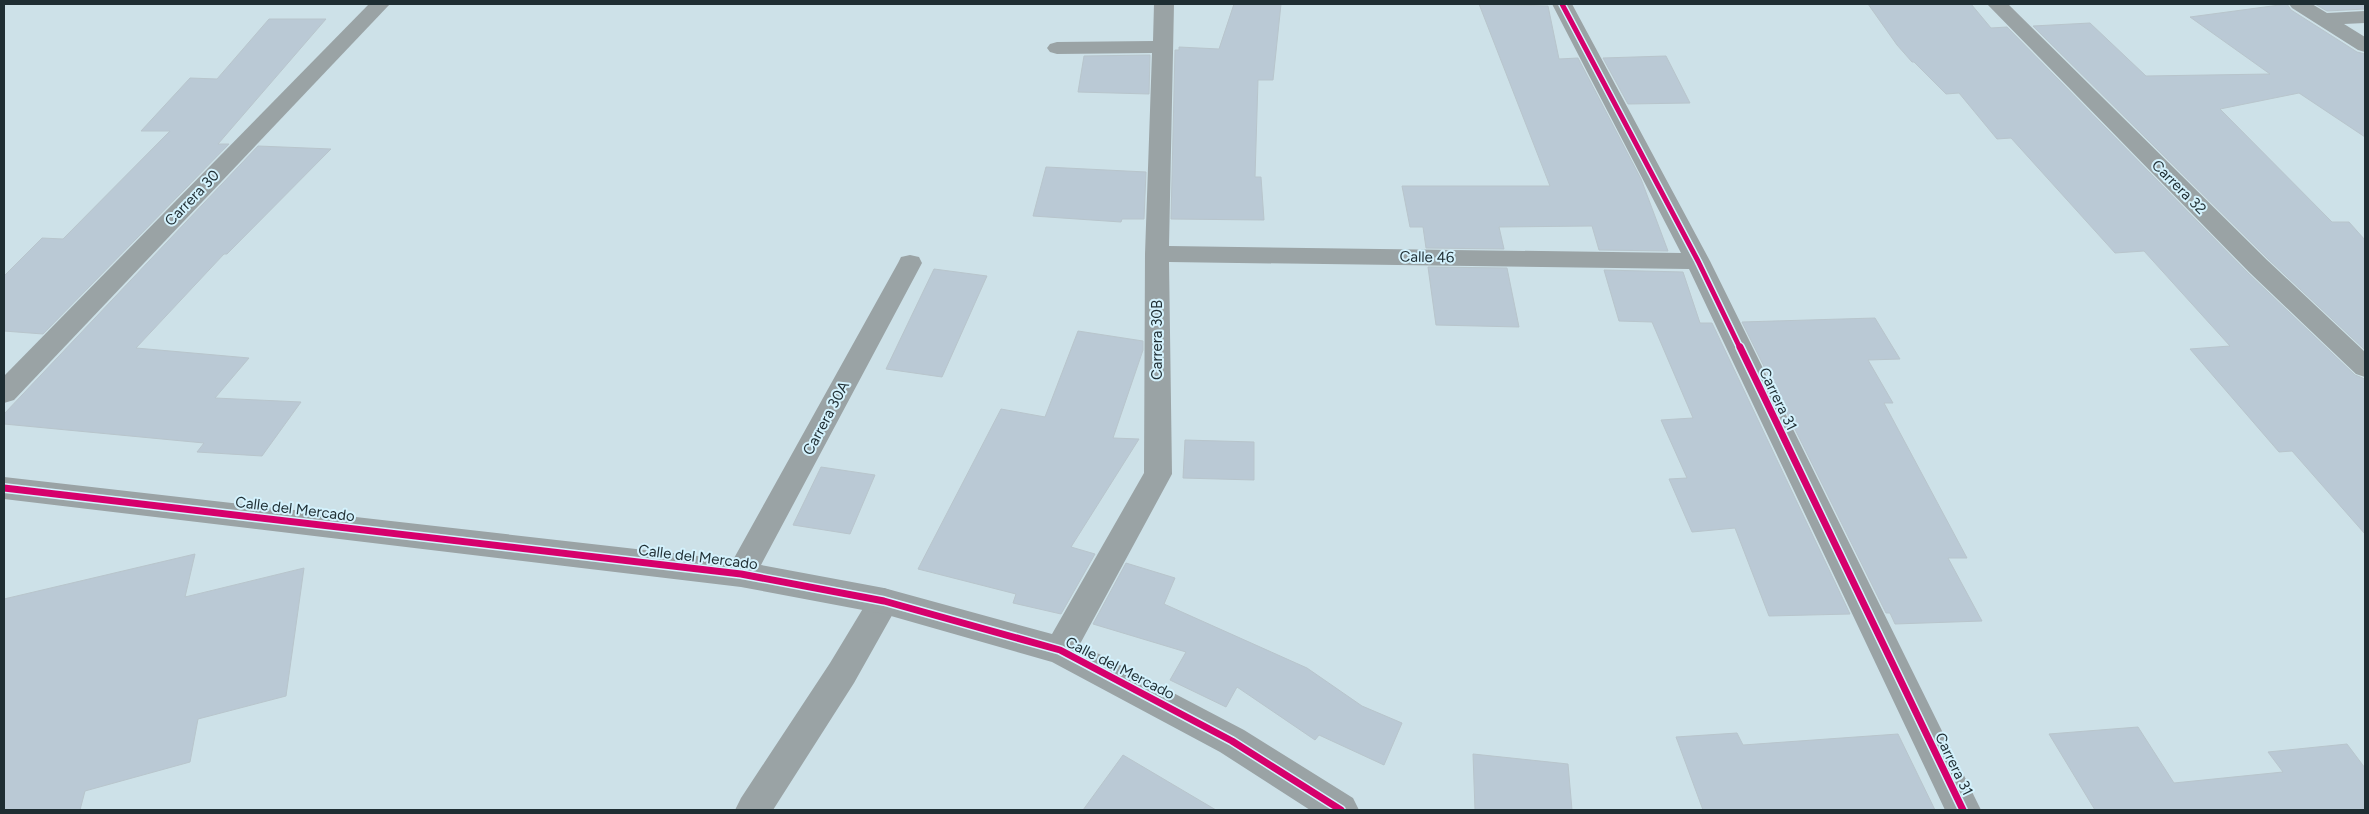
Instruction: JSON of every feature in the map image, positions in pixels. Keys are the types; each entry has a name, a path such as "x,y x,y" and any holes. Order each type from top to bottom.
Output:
{"street":[{"name":"Carrera 30","path":"4,393 380,4"},
{"name":"Carrera 30B","path":"1060,650 1158,474 1157,254 1164,4"},
{"name":"Carrera 31","path":"1562,4 1698,261 1963,810"},
{"name":"Carrera 32","path":"1997,4 2252,259 2365,367"},
{"path":"2299,4 2365,46"},
{"path":"2322,20 2365,17"},
{"path":"1057,48 1163,47"},
{"name":"Calle 46","path":"1157,254 1698,261"},
{"name":"Carrera 30A","path":"741,574 910,263"},
{"name":"Calle del Mercado","path":"4,488 741,574 884,601 1060,650 1232,741 1341,810"},
{"path":"753,810 842,673 884,601"}],"building":[{"path":"1234,4 1281,4 1273,80 1258,80 1255,177 1261,177 1264,220 1171,219 1175,50 1179,50 1179,47 1219,49"},
{"path":"1479,4 1548,6 1559,59 1578,58 1641,179 1668,251 1599,250 1592,226 1499,227 1504,249 1426,248 1423,227 1410,227 1402,186 1550,186"},
{"path":"1868,4 1971,4 1991,28 2007,27 2248,273 2355,375 2365,379 2365,534 2292,451 2279,452 2190,349 2230,346 2144,251 2115,253 2011,138 1997,139 1959,93 1946,94 1912,62 1897,45"},
{"path":"2287,4 2291,10 2357,52 2365,54 2365,137 2299,93 2220,109 2332,222 2349,222 2365,240 2365,350 2268,259 2033,26 2090,23 2146,76 2270,74 2190,17"},
{"path":"2315,4 2365,4 2365,9 2327,11"},
{"path":"269,19 326,19 218,144 229,144 43,334 4,331 4,276 42,238 63,239 170,131 141,131 190,78 217,79"},
{"path":"1150,55 1149,94 1078,92 1084,56"},
{"path":"1666,56 1690,103 1628,104 1603,58"},
{"path":"258,146 331,149 227,254 224,254 136,348 249,358 215,398 301,402 262,456 197,452 204,443 4,424 4,414"},
{"path":"1046,167 1146,172 1144,219 1122,219 1121,222 1033,216"},
{"path":"1428,267 1507,268 1519,327 1436,325"},
{"path":"934,269 987,276 942,377 886,369"},
{"path":"1604,270 1683,272 1700,323 1712,323 1850,614 1769,616 1735,528 1692,532 1669,479 1687,478 1661,420 1693,418 1652,322 1619,321"},
{"path":"1875,318 1900,359 1868,360 1893,403 1884,403 1967,558 1948,558 1982,621 1895,624 1890,613 1886,613 1742,322"},
{"path":"1078,331 1143,341 1143,350 1113,438 1139,439 1071,547 1095,554 1061,614 1013,603 1016,594 918,569 1001,409 1045,417"},
{"path":"1185,440 1254,442 1254,480 1183,478"},
{"path":"821,467 875,475 850,534 793,525"},
{"path":"195,554 185,597 304,568 286,696 198,719 190,762 85,791 80,810 4,810 4,599"},
{"path":"1126,563 1175,578 1164,604 1307,668 1362,706 1402,723 1384,765 1319,735 1315,740 1237,687 1226,707 1170,680 1186,652 1093,624"},
{"path":"2138,727 2174,783 2283,772 2268,752 2347,744 2365,768 2365,810 2095,810 2049,734"},
{"path":"1737,733 1743,745 1898,734 1935,810 1703,810 1676,737"},
{"path":"1473,754 1568,764 1572,810 1475,810"},
{"path":"1123,755 1216,810 1083,810"}],"cycle path":[{"path":"1562,4 1698,261 1963,810"},
{"path":"4,488 741,574 884,601 1060,650 1232,741 1341,810"}]}
